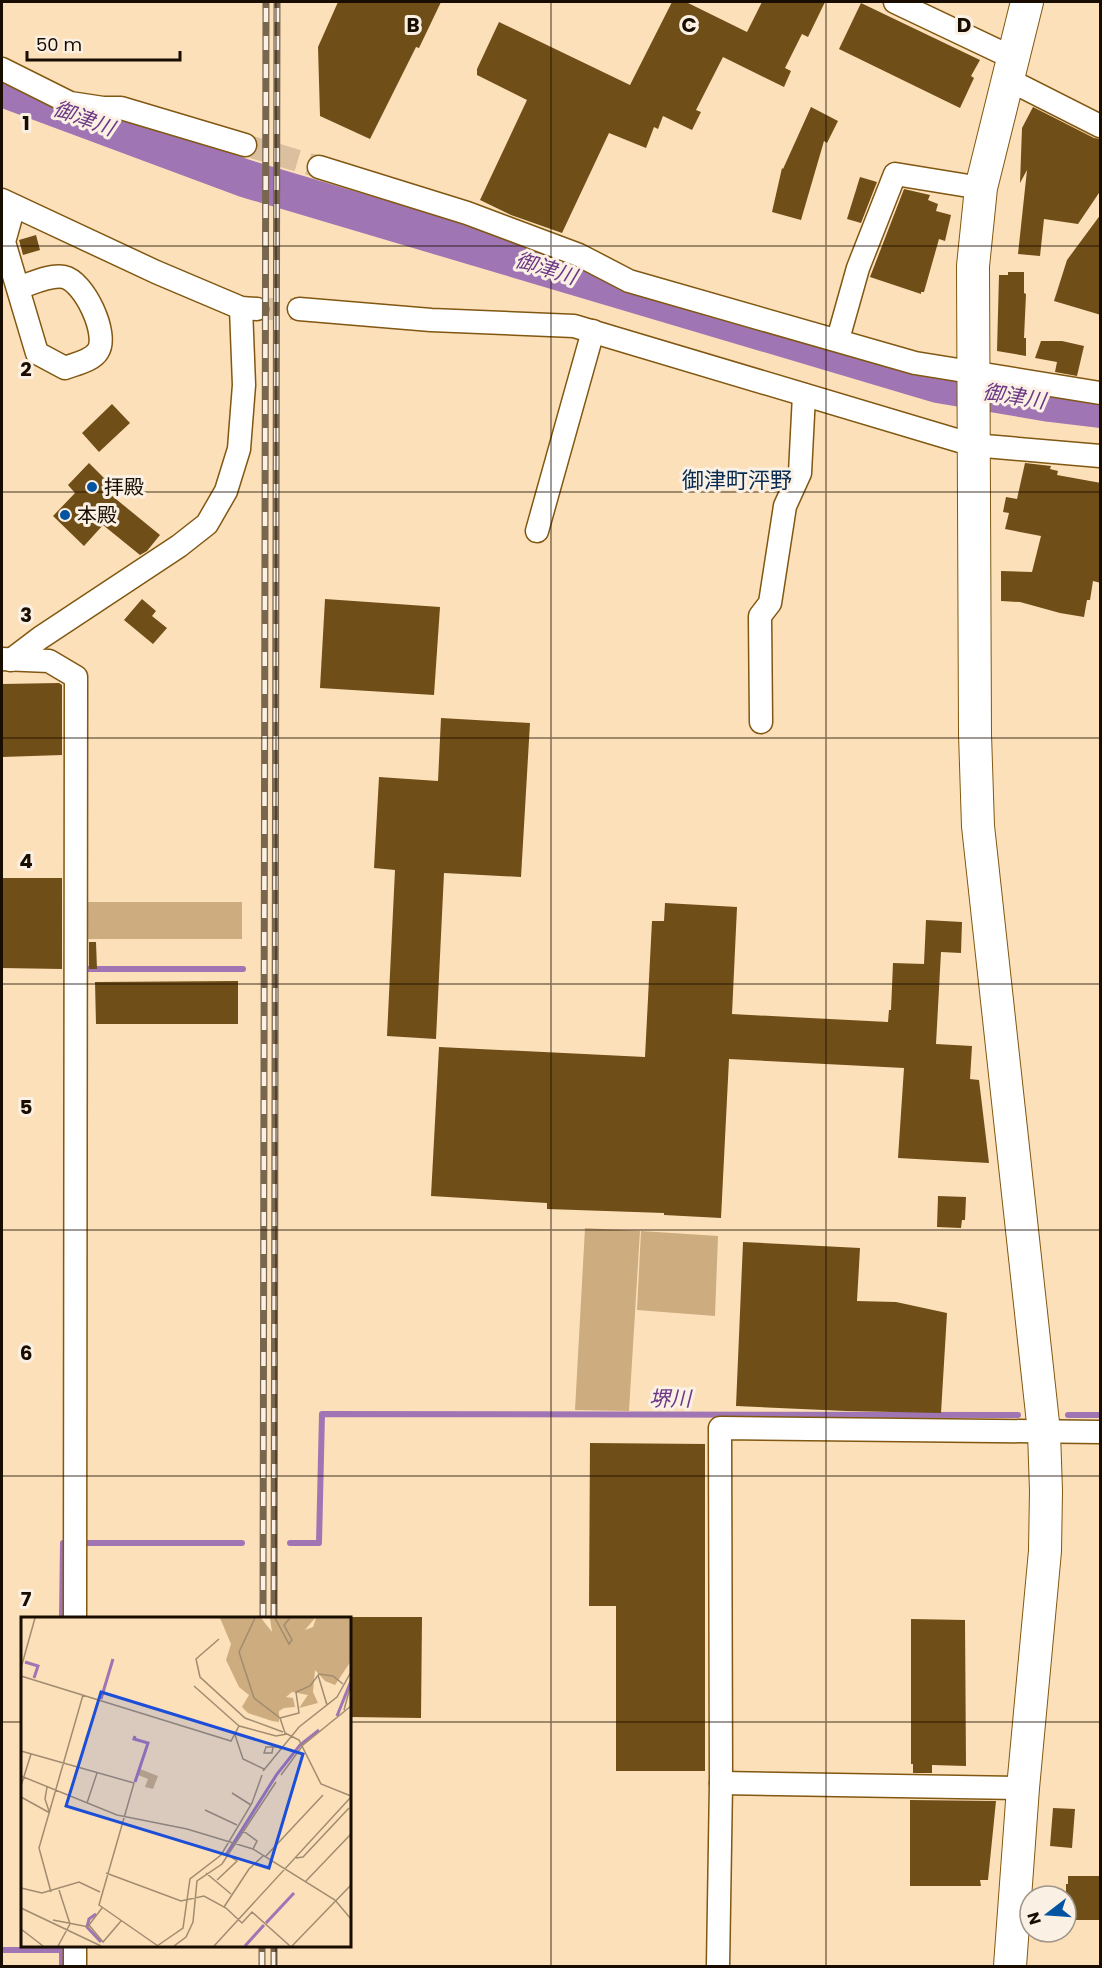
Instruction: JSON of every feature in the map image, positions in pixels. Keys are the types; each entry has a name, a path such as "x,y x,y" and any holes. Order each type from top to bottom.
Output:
{"street":[{"path":"895,2 1010,69 1101,126"},
{"path":"1010,1966 1023,1788 1045,1551 1046,1491 1044,1432 978,826 975,734 973,266 981,188 1027,2"},
{"path":"2,69 70,103 121,108 245,145"},
{"path":"320,167 467,213 579,255 629,281 838,339 915,363 973,376 1099,388"},
{"path":"838,339 858,268 896,174 981,188"},
{"path":"6,659 179,546 207,524 226,491 239,449 249,308 156,272 8,203 4,242 18,288"},
{"path":"299,309 430,320 574,326 804,395 973,442 1101,456"},
{"path":"537,531 593,331"},
{"path":"761,722 760,616 771,603 785,506 800,473 804,395"},
{"path":"6,659 49,661 76,677 75,1617"},
{"path":"718,1966 720,1428 1101,1432"},
{"path":"720,1783 1023,1788"},
{"path":"75,1947 75,1966"}],"shaded area":[{"path":"82,902 242,902 242,939 82,939"},
{"path":"585,1228 640,1231 629,1411 575,1410"},
{"path":"641,1231 718,1236 715,1316 637,1310"}],"building":[{"path":"338,2 441,2 370,139 320,116 318,47"},
{"path":"672,2 686,2 747,32 762,2 825,2 808,37 802,34 785,68 791,71 784,87 723,57 696,110 701,112 692,130 663,116 658,129 654,127 646,148 609,133 562,233 511,215 480,200 527,100 477,75 477,69 499,22 630,85"},
{"path":"861,3 980,60 971,76 974,78 960,108 839,49"},
{"path":"811,107 838,121 827,143 824,141 801,220 772,212 782,168"},
{"path":"1033,107 1094,138 1101,139 1101,190 1078,224 1044,219 1040,256 1018,254 1027,170 1020,183 1022,128"},
{"path":"860,177 877,182 861,223 847,219"},
{"path":"904,189 930,195 928,200 938,204 936,211 951,215 945,241 939,239 924,292 921,294 870,277"},
{"path":"1101,214 1101,315 1054,301 1067,260"},
{"path":"36,235 40,250 23,255 19,240"},
{"path":"1008,272 1024,272 1026,356 997,351 999,275 1008,275"},
{"path":"1041,341 1062,341 1084,346 1077,376 1055,372 1057,362 1035,358"},
{"path":"112,404 130,423 99,452 82,433"},
{"path":"89,463 116,490 111,495 160,535 147,551 140,555 103,525 84,546 53,516 75,493 68,485"},
{"path":"1025,463 1051,466 1050,469 1058,471 1057,475 1101,483 1101,583 1093,581 1084,617 1020,602 1001,601 1001,571 1032,572 1041,536 1005,529 1009,513 1003,512 1006,497 1017,499"},
{"path":"142,599 156,611 152,616 167,628 153,644 124,620"},
{"path":"325,599 440,607 434,695 320,688"},
{"path":"59,683 62,685 62,755 2,757 2,684"},
{"path":"441,718 530,723 521,877 444,873 436,1039 387,1036 395,870 374,868 379,777 438,781"},
{"path":"2,878 62,878 62,969 2,968"},
{"path":"665,903 737,907 732,1014 888,1022 889,1010 891,1010 893,963 924,964 926,920 962,922 961,953 941,952 936,1044 972,1046 970,1079 979,1080 989,1163 898,1158 904,1068 729,1059 721,1218 664,1215 664,1213 547,1209 547,1203 431,1196 439,1047 645,1057 652,921 664,921"},
{"path":"89,942 96,942 97,969 89,969"},
{"path":"238,981 238,1024 96,1024 95,982"},
{"path":"938,1196 966,1197 965,1220 962,1220 961,1228 937,1227"},
{"path":"743,1242 860,1248 857,1301 896,1302 947,1313 941,1413 736,1406"},
{"path":"590,1443 705,1444 705,1771 616,1771 616,1606 589,1606"},
{"path":"351,1617 422,1617 421,1718 351,1717"},
{"path":"911,1619 965,1620 966,1766 932,1765 932,1773 913,1773 913,1764 911,1764"},
{"path":"910,1800 996,1801 988,1880 980,1880 981,1886 910,1886"},
{"path":"1053,1808 1075,1809 1072,1848 1050,1846"},
{"path":"1068,1876 1101,1876 1101,1920 1078,1920 1078,1884 1068,1884"}],"waterway":[{"name":"御津川","path":"2,88 244,178 938,384 1100,409"},
{"path":"82,969 243,969"},
{"name":"堺川","path":"290,1543 319,1543 322,1414 1018,1415"},
{"name":"堺川","path":"1068,1415 1100,1415"},
{"path":"62,1617 63,1543 69,1543"},
{"path":"85,1543 242,1543"},
{"path":"62,1947 62,1966"},
{"path":"2,1950 62,1950"}],"tunnel":[{"path":"245,145 319,167"},
{"path":"257,309 299,309"}],"railway":[{"path":"263,1617 266,2"},
{"path":"274,1617 277,2"},
{"path":"262,1947 262,1966"},
{"path":"274,1947 274,1966"}],"place":[{"name":"拝殿","path":"92,487"},
{"name":"本殿","path":"65,515"}],"district":[{"name":"御津町泙野","path":"737,480"}]}
